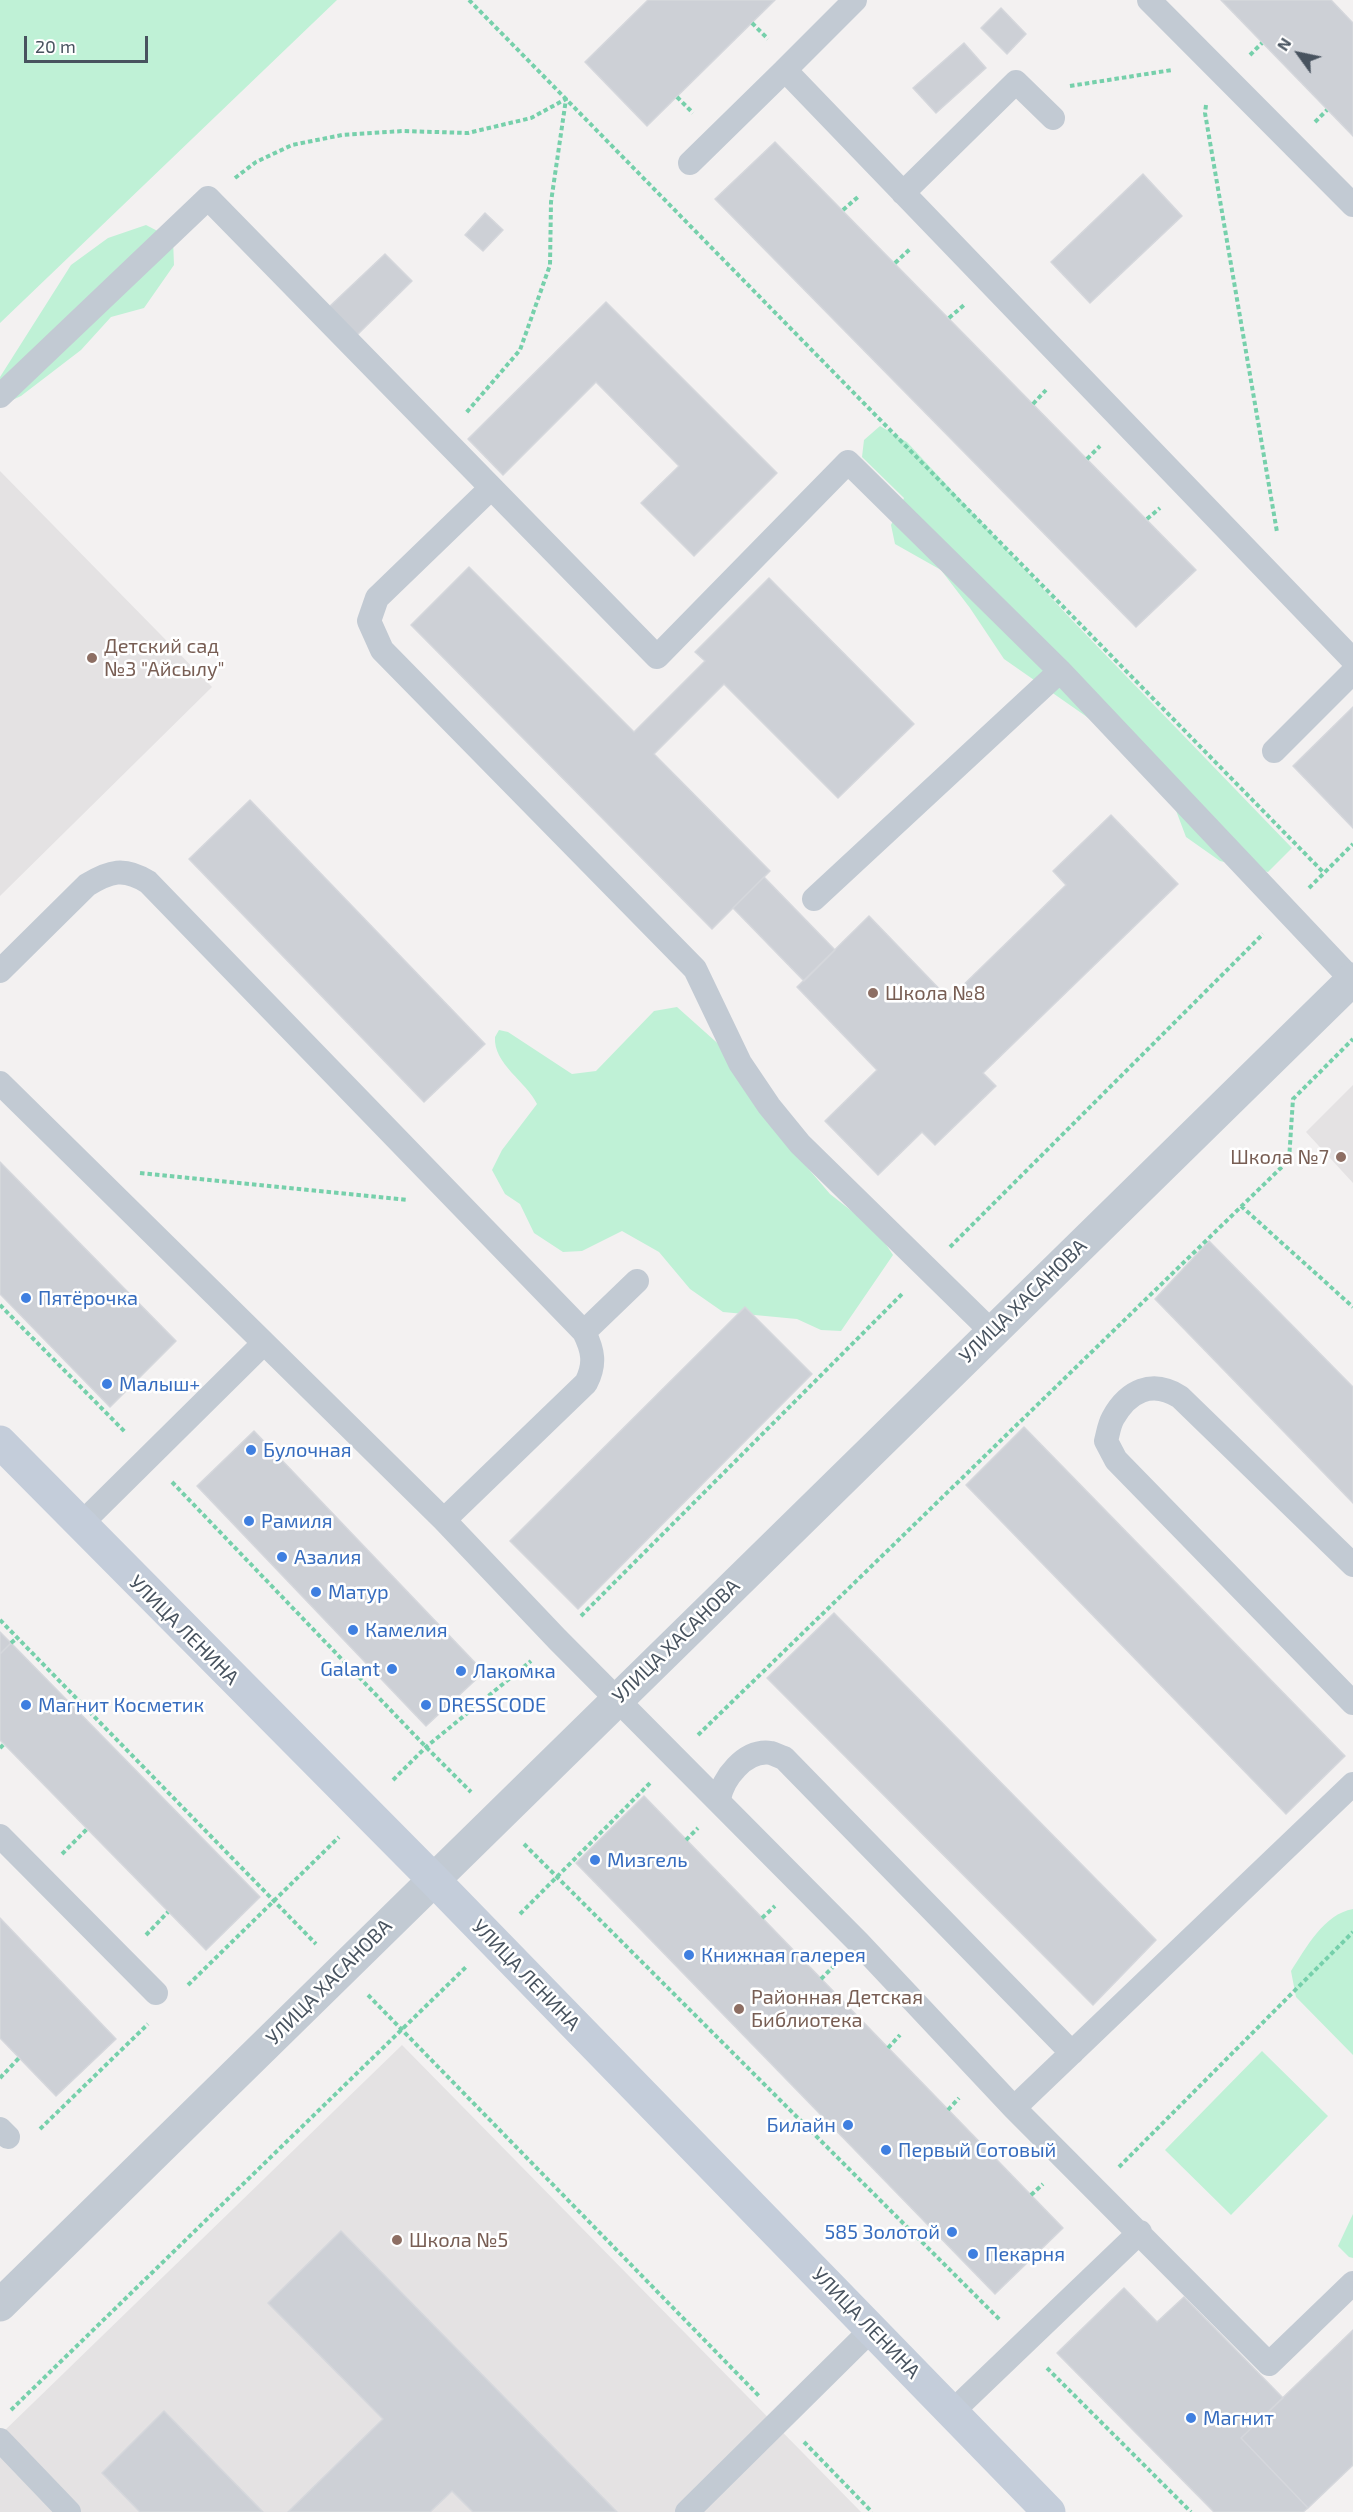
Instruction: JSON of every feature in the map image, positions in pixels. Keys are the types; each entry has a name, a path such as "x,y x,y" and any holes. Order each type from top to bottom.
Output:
{"main road":[{"name":"УЛИЦА ЛЕНИНА","path":"0,1442 433,1879 1048,2512"}],"street":[{"name":"УЛИЦА ХАСАНОВА","path":"0,2305 991,1331 1353,979"}],"lane":[{"path":"690,163 855,0"},
{"path":"1149,0 1353,205"},
{"path":"785,70 1353,660"},
{"path":"903,193 1016,82 1053,118"},
{"path":"0,396 208,198 657,657 848,462 1060,671 1353,979"},
{"path":"491,488 377,598 369,621 382,650 695,969 740,1064 769,1106 800,1144 991,1331"},
{"path":"813,899 1060,671"},
{"path":"1274,751 1353,672"},
{"path":"0,971 87,885 102,876 117,872 134,874 156,891 584,1332 594,1359 592,1373 586,1383 444,1520"},
{"path":"0,1083 444,1520 557,1639 859,1943 1014,2108 1269,2364 1353,2283"},
{"path":"584,1332 637,1281"},
{"path":"80,1525 264,1343"},
{"path":"1353,1565 1180,1397 1166,1388 1143,1389 1126,1401 1112,1419 1106,1441 1116,1460 1353,1703"},
{"path":"719,1800 720,1790 730,1775 755,1754 770,1753 784,1758 1072,2053"},
{"path":"1014,2108 1353,1784"},
{"path":"0,1836 156,1992"},
{"path":"952,2412 1140,2232"},
{"path":"687,2512 872,2329"},
{"path":"0,2440 69,2512"}],"path":[{"path":"469,0 1324,873"},
{"path":"1066,87 1212,63 1204,113 1277,533"},
{"path":"208,198 256,162 292,145 342,135 393,132 468,133 531,118 566,99"},
{"path":"443,439 520,350 550,265 551,202 566,99"},
{"path":"393,1780 426,1747 557,1639 1353,844"},
{"path":"518,1915 675,1758 1289,1160 1293,1099 1353,1039"},
{"path":"86,1167 463,1206"},
{"path":"1241,1206 1353,1307"},
{"path":"0,1305 476,1796"},
{"path":"0,1620 273,1902 321,1948"},
{"path":"11,1643 17,1638"},
{"path":"521,1840 1191,2512"},
{"path":"1097,2189 1353,1932"},
{"path":"9,2412 468,1966"},
{"path":"366,1994 872,2512"},
{"path":"0,2078 20,2058"}],"shaded area":[{"name":"Детский сад №3 \"Айсылу\"","path":"0,471 212,687 0,896"},
{"name":"Школа №7","path":"1353,1085 1353,1183 1306,1132"},
{"name":"Школа №5","path":"402,2045 861,2512 0,2512 0,2435"}],"green space":[{"path":"0,0 337,0 0,323"},
{"path":"146,225 173,239 174,265 144,308 111,317 81,350 21,396 6,403 0,398 0,377 71,265 108,238"},
{"path":"880,426 907,442 1069,617 1292,848 1268,872 1220,861 1186,837 1160,768 1004,659 941,570 895,544 891,525 904,498 862,457 864,440"},
{"path":"677,1007 724,1049 782,1138 830,1194 877,1231 893,1255 841,1331 821,1330 797,1319 723,1312 690,1289 659,1252 622,1231 582,1251 563,1252 534,1233 520,1204 505,1194 492,1170 502,1150 537,1104 499,1056 495,1037 499,1030 508,1032 572,1074 596,1071 654,1011"},
{"path":"1353,1909 1353,2055 1296,1997 1291,1971 1325,1925 1343,1912"},
{"path":"1262,2051 1328,2116 1231,2215 1165,2150"},
{"path":"1353,2214 1353,2258 1338,2246"}],"building":[{"path":"648,0 775,0 647,126 585,62"},
{"path":"1221,0 1331,0 1353,23 1353,136"},
{"path":"1001,8 1026,34 1007,54 981,28"},
{"path":"964,43 986,68 936,113 913,88"},
{"path":"775,142 1196,570 1136,627 715,199"},
{"path":"1143,174 1182,216 1090,303 1051,262"},
{"path":"485,213 503,230 483,251 465,235"},
{"path":"385,254 412,281 356,336 329,307"},
{"path":"606,302 777,473 694,556 641,503 679,466 596,382 503,475 468,439"},
{"path":"469,567 634,732 705,661 695,652 769,578 914,724 838,798 724,684 654,754 770,871 712,929 411,625"},
{"path":"1353,707 1353,828 1293,766"},
{"path":"250,800 485,1044 424,1102 189,859"},
{"name":"Школа №8","path":"1111,815 1178,884 983,1073 996,1086 935,1145 922,1132 878,1175 825,1121 877,1070 797,987 869,916 949,999 1066,885 1053,871"},
{"path":"764,877 835,950 804,981 733,908"},
{"path":"0,1162 176,1341 110,1407 0,1294"},
{"path":"1209,1241 1353,1387 1353,1503 1155,1299"},
{"path":"745,1307 812,1374 578,1609 510,1541"},
{"path":"1024,1427 1345,1756 1286,1814 966,1485"},
{"path":"254,1431 484,1672 426,1726 197,1486"},
{"path":"834,1613 1156,1940 1093,2005 767,1678"},
{"path":"0,1632 11,1643 0,1654"},
{"path":"11,1643 260,1897 206,1950 0,1740 0,1654"},
{"path":"644,1796 1063,2228 995,2294 576,1863"},
{"path":"0,1918 116,2039 56,2096 0,2038"},
{"path":"341,2231 617,2512 473,2512 452,2491 430,2512 288,2512 383,2419 268,2303"},
{"name":"Магнит","path":"1124,2288 1157,2322 1184,2297 1283,2398 1241,2438 1308,2508 1303,2512 1214,2512 1057,2353"},
{"path":"1353,2330 1353,2465 1308,2508 1241,2438"},
{"path":"164,2411 263,2512 140,2512 102,2473"}],"place":[{"name":"Детский сад №3 \"Айсылу\"","path":"92,658"},
{"name":"Школа №8","path":"873,993"},
{"name":"Школа №7","path":"1341,1157"},
{"name":"Пятёрочка","path":"26,1298"},
{"name":"Малыш+","path":"107,1384"},
{"name":"Булочная","path":"251,1450"},
{"name":"Рамиля","path":"249,1521"},
{"name":"Азалия","path":"282,1557"},
{"name":"Матур","path":"316,1592"},
{"name":"Камелия","path":"353,1630"},
{"name":"Galant","path":"392,1669"},
{"name":"Лакомка","path":"461,1671"},
{"name":"Магнит Косметик","path":"26,1705"},
{"name":"DRESSCODE","path":"426,1705"},
{"name":"Мизгель","path":"595,1860"},
{"name":"Книжная галерея","path":"689,1955"},
{"name":"Районная Детская Библиотека","path":"739,2009"},
{"name":"Билайн","path":"848,2125"},
{"name":"Первый Сотовый","path":"886,2150"},
{"name":"585 Золотой","path":"952,2232"},
{"name":"Школа №5","path":"397,2240"},
{"name":"Пекарня","path":"973,2254"},
{"name":"Магнит","path":"1191,2418"}]}
